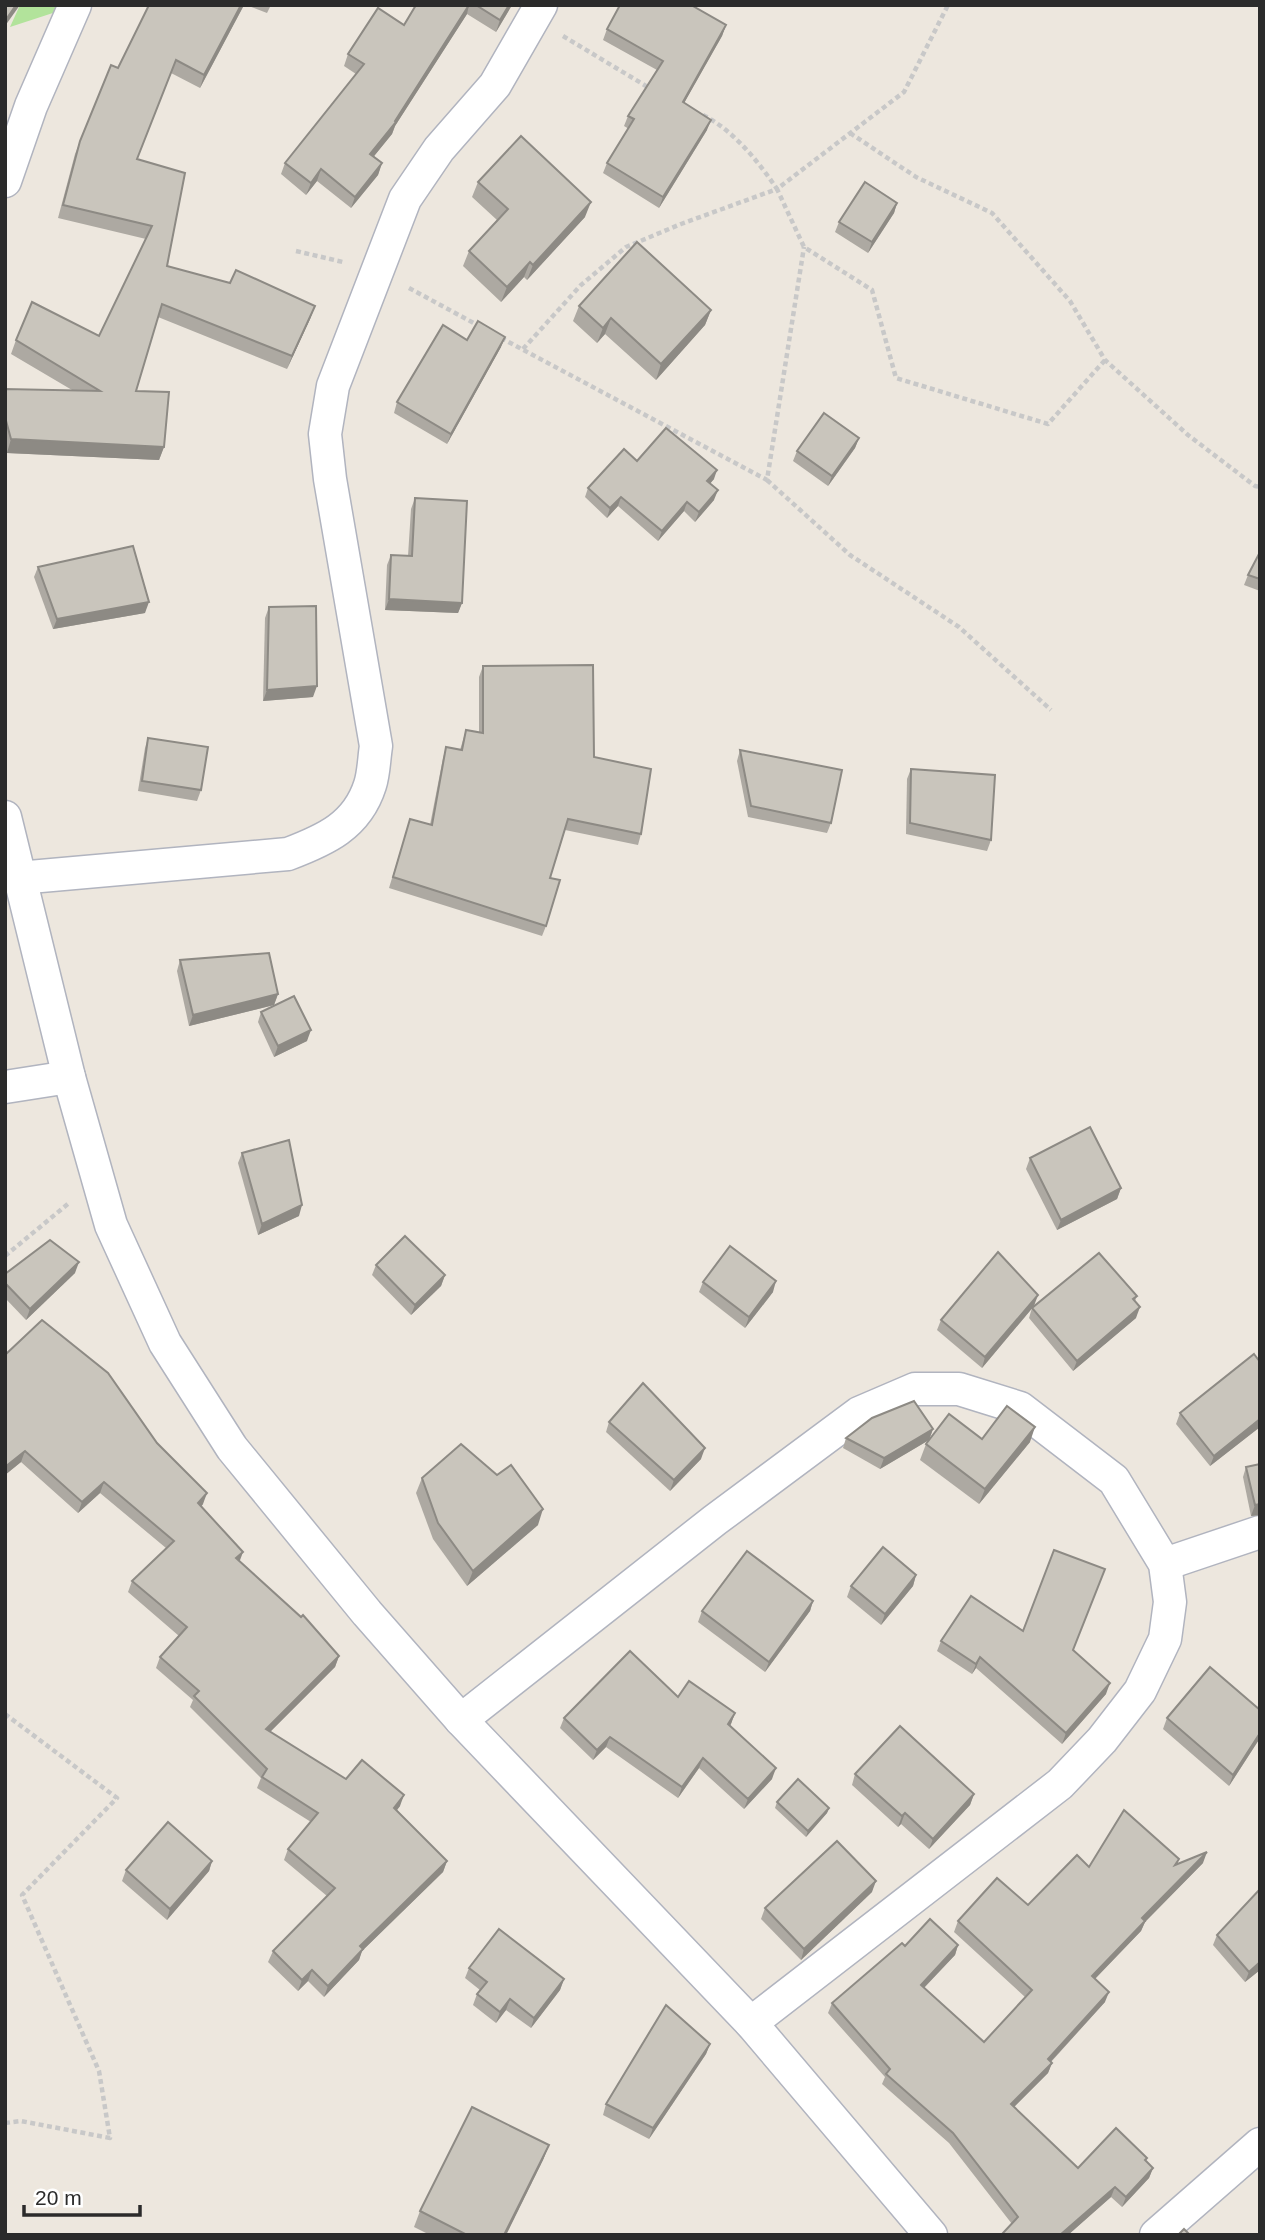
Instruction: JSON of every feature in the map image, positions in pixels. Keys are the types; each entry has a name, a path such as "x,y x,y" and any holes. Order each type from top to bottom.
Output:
{"street":[{"path":"5,181 31,106 75,5"},
{"path":"18,878 288,854 320,842 351,820 370,785 376,746 330,479 326,434 333,386 405,199 439,149 495,85 538,12"},
{"path":"5,817 68,1077 111,1225 165,1343 232,1448 367,1613 461,1720 751,2023 932,2235"},
{"path":"5,1087 68,1077"},
{"path":"461,1720 715,1520 859,1413 915,1389 959,1389 1020,1408 1114,1480 1165,1564 1170,1602 1165,1639 1140,1691 1102,1740 1060,1784 751,2023"},
{"path":"1165,1564 1260,1532"},
{"path":"1156,2235 1260,2144"}],"path":[{"path":"523,349 581,285 626,247 777,189 904,92 948,5"},
{"path":"538,12 662,94"},
{"path":"697,112 720,124 766,173 777,189 804,247 872,290 896,378 1048,424 1105,360"},
{"path":"850,133 916,177 992,213 1070,301 1105,360 1188,435 1255,486 1260,487"},
{"path":"767,480 804,247"},
{"path":"296,251 376,270 486,329"},
{"path":"498,336 767,480 850,555 959,627 1051,710"},
{"path":"5,1256 71,1201"},
{"path":"5,1714 117,1798 22,1895 99,2071 110,2138 22,2121 5,2123"}],"green space":[{"path":"20,5 61,5 59,11 10,27"}],"building":[{"path":"5,5 16,5 5,21"},
{"path":"149,5 241,5 204,75 176,60 137,159 185,173 167,266 230,283 236,270 315,306 292,356 162,304 136,391 169,392 164,447 11,439 5,417 5,389 100,391 16,340 32,302 99,336 152,226 63,205 80,141 111,65 118,68"},
{"path":"416,5 469,5 396,122 370,154 382,163 355,197 321,169 311,183 285,163 364,64 348,54 378,8 404,25"},
{"path":"476,5 509,5 500,20"},
{"path":"620,5 691,5 726,25 683,102 711,120 663,197 607,163 634,119 628,116 663,61 607,29"},
{"path":"521,136 591,202 533,265 530,262 507,287 469,251 508,209 478,182"},
{"path":"865,182 897,203 872,242 839,222"},
{"path":"637,242 711,310 661,364 611,318 603,328 579,306"},
{"path":"478,321 505,337 451,434 397,402 443,325 467,340"},
{"path":"824,413 859,438 832,476 797,451"},
{"path":"666,428 717,470 707,481 718,490 699,512 687,502 662,531 621,497 610,508 588,488 624,449 637,461"},
{"path":"415,498 467,501 462,603 389,599 391,555 412,556"},
{"path":"133,546 149,602 57,619 38,567"},
{"path":"1260,552 1260,579 1248,575"},
{"path":"316,606 317,686 267,690 269,607"},
{"path":"593,665 594,757 651,769 641,834 568,819 550,878 560,880 546,926 393,877 410,819 432,825 446,747 462,750 466,730 483,733 483,666"},
{"path":"148,738 208,747 201,790 142,781"},
{"path":"740,750 842,770 831,823 751,806"},
{"path":"911,769 995,775 991,840 910,823"},
{"path":"269,953 278,994 193,1015 180,960"},
{"path":"294,996 311,1030 278,1046 261,1012"},
{"path":"1090,1127 1121,1188 1061,1220 1030,1158"},
{"path":"289,1140 302,1205 262,1224 242,1153"},
{"path":"405,1236 445,1275 415,1305 376,1265"},
{"path":"50,1240 79,1262 30,1309 5,1283 5,1274"},
{"path":"730,1246 776,1281 749,1317 703,1282"},
{"path":"998,1252 1038,1295 985,1357 941,1320"},
{"path":"1099,1253 1137,1296 1133,1299 1140,1307 1077,1361 1032,1308"},
{"path":"42,1320 108,1373 157,1443 207,1493 198,1503 243,1552 236,1558 301,1617 303,1615 339,1656 266,1729 346,1779 362,1760 404,1795 394,1808 447,1861 360,1946 363,1949 328,1986 312,1970 302,1980 273,1951 335,1888 288,1849 318,1813 262,1777 267,1769 194,1696 199,1691 160,1657 187,1627 132,1581 174,1541 104,1482 82,1502 25,1451 5,1467 5,1355"},
{"path":"1254,1354 1260,1362 1260,1419 1214,1456 1180,1413"},
{"path":"643,1383 705,1448 674,1480 609,1422"},
{"path":"914,1401 933,1429 884,1458 846,1438 872,1418"},
{"path":"1007,1406 1035,1427 985,1489 926,1444 949,1414 982,1439"},
{"path":"461,1444 497,1475 511,1465 543,1509 473,1571 438,1523 422,1478"},
{"path":"1260,1464 1260,1504 1255,1505 1246,1467"},
{"path":"883,1547 916,1575 885,1614 851,1586"},
{"path":"1054,1550 1105,1569 1073,1650 1110,1683 1066,1733 980,1657 976,1664 941,1641 971,1596 1023,1631"},
{"path":"747,1551 813,1601 769,1662 702,1611"},
{"path":"630,1651 678,1697 689,1681 735,1713 728,1724 776,1768 748,1799 703,1758 682,1787 610,1737 597,1750 564,1718"},
{"path":"1210,1667 1260,1710 1260,1733 1233,1775 1167,1718"},
{"path":"900,1726 974,1794 933,1839 905,1813 902,1816 855,1774"},
{"path":"798,1779 829,1808 808,1831 777,1802"},
{"path":"1124,1810 1179,1859 1175,1865 1207,1852 1142,1918 1145,1921 1092,1976 1109,1992 1048,2059 1052,2063 1011,2104 1078,2168 1116,2128 1147,2158 1145,2160 1153,2168 1126,2197 1115,2187 1060,2235 1005,2235 1003,2233 1018,2217 953,2133 886,2074 890,2069 832,2003 902,1943 905,1946 930,1919 958,1945 921,1985 984,2042 1032,1990 958,1921 997,1878 1028,1905 1077,1855 1089,1867"},
{"path":"168,1822 212,1861 170,1909 126,1870"},
{"path":"837,1841 876,1881 804,1949 765,1908"},
{"path":"1260,1889 1260,1962 1249,1972 1217,1935"},
{"path":"499,1929 564,1979 534,2018 510,1999 500,2012 477,1994 487,1982 469,1968"},
{"path":"666,2005 710,2044 653,2128 606,2104"},
{"path":"472,2107 549,2145 504,2235 467,2235 420,2211"},
{"path":"1184,2229 1190,2235 1178,2235"}]}
